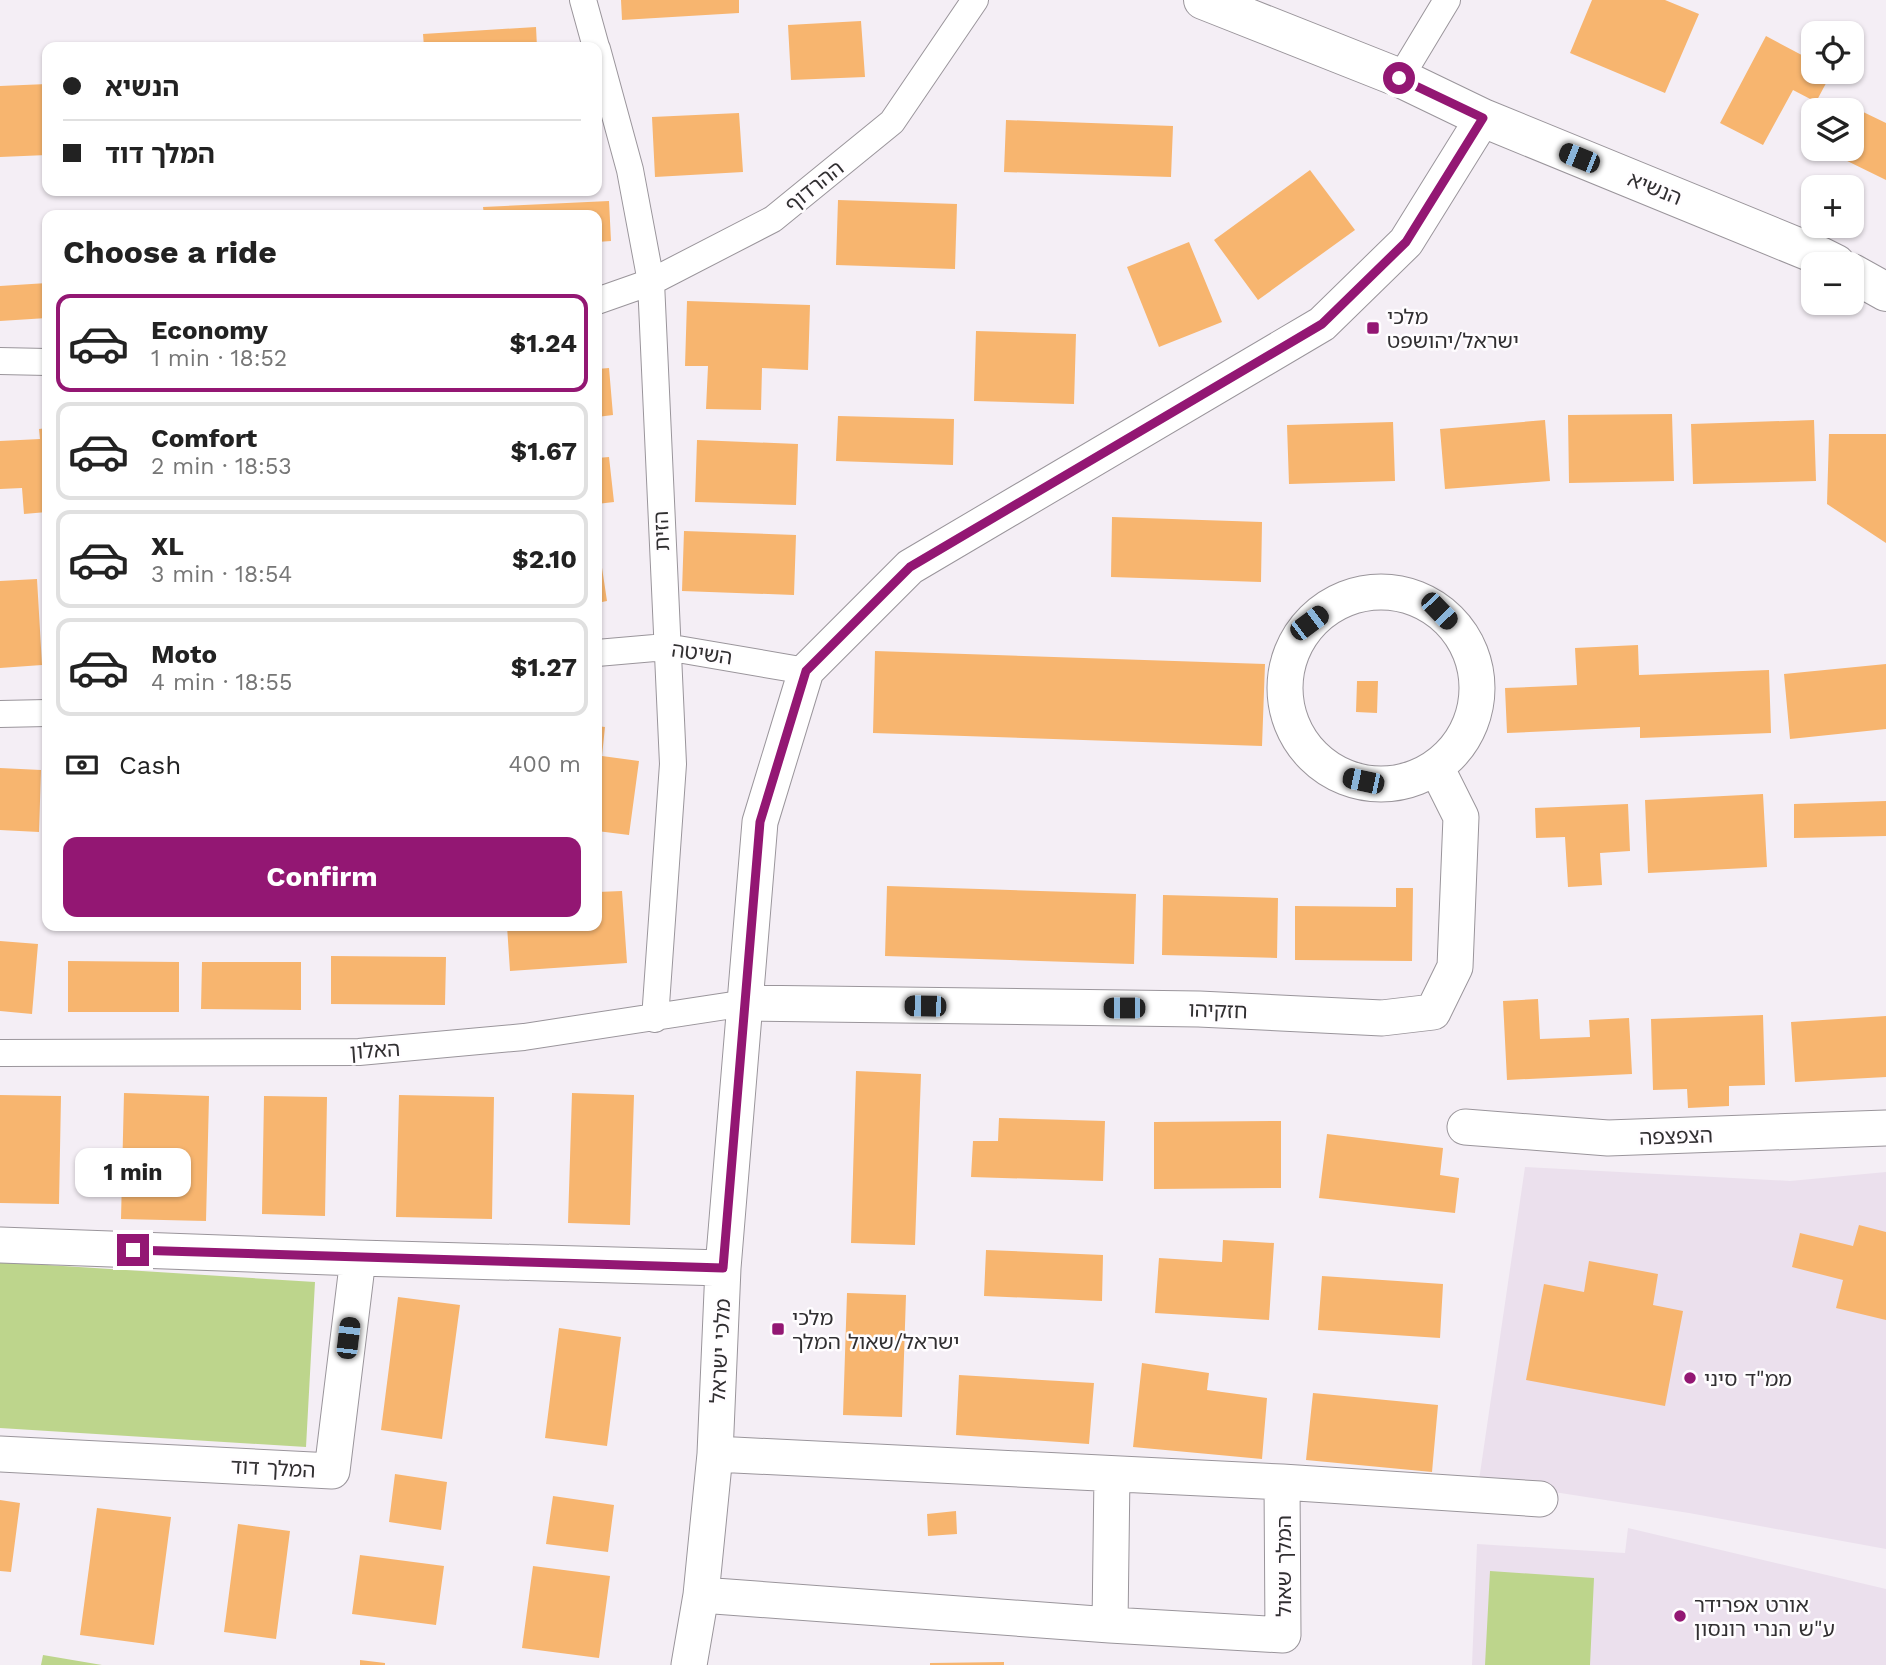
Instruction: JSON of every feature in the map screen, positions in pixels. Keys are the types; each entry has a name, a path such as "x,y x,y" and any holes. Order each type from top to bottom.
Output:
{"street":[{"name":"הזית","path":"583,0 594,42"},
{"name":"ההרדוף","path":"602,299 651,282 773,219 892,122 975,0"},
{"name":"הנשיא","path":"1203,0 1399,78 1483,118 1810,252"},
{"path":"1399,78 1447,0"},
{"name":"הזית","path":"602,70 630,170 651,282 673,764 655,1019"},
{"name":"מלכי ישראל","path":"689,1665 701,1595 715,1454 723,1268 760,822 806,671 910,567 1322,324 1406,242 1483,118"},
{"path":"1864,280 1886,292"},
{"path":"0,361 42,362"},
{"path":"1371,591 1407,594 1439,611 1461,634 1474,662 1477,694 1471,724 1454,751 1436,767 1408,780 1377,784 1348,778 1321,763 1300,740 1287,711 1284,680 1292,648 1309,623 1337,601 1371,591"},
{"name":"השיטה","path":"602,653 666,647 806,671"},
{"path":"0,714 42,713"},
{"name":"חזקיהו","path":"746,1003 1199,1009 1382,1018 1433,1012 1455,967 1461,817 1436,767"},
{"name":"האלון","path":"0,1053 359,1052 524,1037 746,1003"},
{"name":"הצפצפה","path":"1465,1127 1608,1138 1886,1128"},
{"path":"0,1245 723,1268"},
{"name":"המלך דוד","path":"0,1454 331,1471 358,1258"},
{"path":"715,1454 1282,1482 1540,1499"},
{"path":"1110,1625 1112,1474"},
{"name":"המלך שאול","path":"701,1595 1283,1635 1282,1482"}],"shaded area":[{"name":"ממ\"ד סיני","path":"1525,1167 1790,1181 1886,1172 1886,1549 1689,1513 1541,1490 1478,1487"},
{"name":"אורט אפרידר ע\"ש הנרי רונסון","path":"1628,1528 1886,1589 1886,1665 1472,1665 1477,1544 1625,1553"}],"green space":[{"path":"0,1262 315,1282 306,1447 0,1428"},
{"path":"1490,1571 1594,1578 1590,1665 1485,1665"},
{"path":"43,1655 102,1665 41,1665"}],"building":[{"path":"621,0 739,0 739,13 622,20"},
{"path":"1592,0 1665,0 1699,14 1665,93 1570,53"},
{"path":"861,21 865,77 791,80 788,25"},
{"path":"536,27 537,42 424,42 423,34"},
{"path":"1766,36 1801,55 1801,84 1826,84 1818,98 1808,98 1793,90 1763,145 1720,123"},
{"path":"42,84 42,155 0,157 0,86"},
{"path":"1864,112 1886,123 1886,180 1847,161 1864,161"},
{"path":"739,113 743,172 655,177 652,117"},
{"path":"1006,120 1173,126 1171,177 1004,172"},
{"path":"1310,170 1355,230 1258,300 1214,240"},
{"path":"838,200 957,204 955,269 836,265"},
{"path":"609,201 611,241 602,242 602,210 483,210 483,207"},
{"path":"1189,242 1222,322 1159,347 1127,267"},
{"path":"42,283 42,318 0,321 0,286"},
{"path":"687,301 810,305 808,370 762,368 761,410 706,409 708,366 685,366"},
{"path":"976,331 1076,334 1074,404 974,401"},
{"path":"609,368 613,415 602,416 602,369"},
{"path":"1672,414 1674,481 1569,483 1568,415"},
{"path":"838,416 954,419 953,465 836,461"},
{"path":"1545,420 1550,481 1445,489 1440,429"},
{"path":"1814,420 1816,481 1693,484 1691,424"},
{"path":"1393,422 1395,481 1289,484 1287,425"},
{"path":"39,429 42,429 42,512 24,514 22,488 0,489 0,441 40,439"},
{"path":"1829,434 1886,434 1886,543 1827,504"},
{"path":"697,440 798,444 796,505 695,502"},
{"path":"609,457 614,502 602,503 602,458"},
{"path":"1112,517 1262,522 1261,582 1111,577"},
{"path":"684,531 796,535 794,595 682,591"},
{"path":"602,568 607,601 602,602"},
{"path":"37,579 42,665 0,668 0,581"},
{"path":"1638,645 1639,675 1769,670 1771,733 1640,738 1640,727 1507,733 1505,688 1577,685 1575,648"},
{"path":"875,651 1265,664 1262,746 873,733"},
{"path":"1886,664 1886,729 1790,739 1784,674"},
{"path":"1357,681 1378,681 1377,713 1356,712"},
{"path":"602,727 605,727 602,756"},
{"path":"602,756 639,761 629,835 602,832"},
{"path":"0,768 41,770 39,832 0,830"},
{"path":"1763,794 1767,867 1648,873 1645,800"},
{"path":"1886,801 1886,836 1794,838 1794,804"},
{"path":"1628,804 1630,851 1600,853 1602,885 1568,887 1565,837 1536,838 1535,808"},
{"path":"887,886 1136,894 1134,964 885,956"},
{"path":"1396,888 1413,888 1412,961 1295,960 1295,906 1396,907"},
{"path":"622,891 627,963 510,971 507,931 602,931 602,892"},
{"path":"1163,895 1278,898 1277,958 1162,955"},
{"path":"0,941 38,944 32,1014 0,1011"},
{"path":"331,956 446,957 445,1005 331,1004"},
{"path":"68,961 179,962 179,1012 68,1012"},
{"path":"202,962 301,962 301,1010 201,1009"},
{"path":"1538,999 1540,1039 1590,1037 1589,1020 1629,1018 1632,1074 1507,1080 1503,1001"},
{"path":"1763,1015 1765,1085 1729,1086 1729,1106 1688,1108 1687,1089 1653,1090 1651,1019"},
{"path":"1886,1016 1886,1077 1795,1082 1791,1022"},
{"path":"856,1071 921,1074 915,1245 851,1243"},
{"path":"124,1093 209,1096 206,1221 121,1219"},
{"path":"572,1093 634,1095 630,1225 568,1223"},
{"path":"0,1095 61,1096 59,1204 0,1203"},
{"path":"399,1095 494,1097 492,1219 396,1217"},
{"path":"264,1096 327,1097 325,1216 262,1214"},
{"path":"999,1118 1105,1121 1103,1181 971,1177 973,1141 998,1141"},
{"path":"1281,1121 1281,1188 1154,1189 1154,1122"},
{"path":"1327,1134 1443,1148 1440,1175 1459,1178 1455,1213 1319,1198"},
{"path":"1859,1225 1886,1232 1886,1320 1836,1308 1843,1280 1792,1267 1800,1233 1853,1246"},
{"path":"1223,1240 1274,1243 1269,1320 1155,1313 1159,1258 1222,1262"},
{"path":"986,1250 1103,1255 1102,1301 984,1296"},
{"path":"1589,1261 1658,1274 1653,1305 1683,1311 1665,1406 1526,1380 1544,1284 1584,1292"},
{"path":"1322,1276 1443,1284 1440,1338 1318,1330"},
{"path":"847,1293 906,1295 902,1417 843,1415"},
{"path":"398,1297 460,1305 442,1439 381,1430"},
{"path":"559,1328 621,1337 607,1446 545,1438"},
{"path":"1142,1363 1209,1373 1207,1390 1267,1398 1262,1459 1133,1447"},
{"path":"959,1375 1094,1383 1089,1444 956,1435"},
{"path":"1313,1393 1438,1405 1432,1472 1306,1460"},
{"path":"395,1474 447,1482 441,1530 389,1522"},
{"path":"553,1496 614,1505 608,1552 546,1544"},
{"path":"0,1500 20,1503 11,1572 0,1571"},
{"path":"97,1508 171,1517 154,1645 80,1635"},
{"path":"956,1511 957,1534 928,1536 927,1514"},
{"path":"238,1524 290,1531 276,1639 224,1632"},
{"path":"360,1555 444,1566 436,1625 352,1614"},
{"path":"533,1566 610,1576 599,1658 522,1648"},
{"path":"360,1660 385,1663 385,1665 360,1665"},
{"path":"1004,1662 1004,1665 930,1665 930,1663"}],"place":[{"name":"מלכי ישראל/יהושפט","path":"1373,328"},
{"name":"מלכי ישראל/שאול המלך","path":"778,1329"},
{"name":"ממ\"ד סיני","path":"1690,1378"},
{"name":"אורט אפרידר ע\"ש הנרי רונסון","path":"1680,1616"}],"route":[{"path":"133,1250 723,1268 760,822 806,671 910,567 1322,324 1406,242 1483,118 1399,78"}]}
